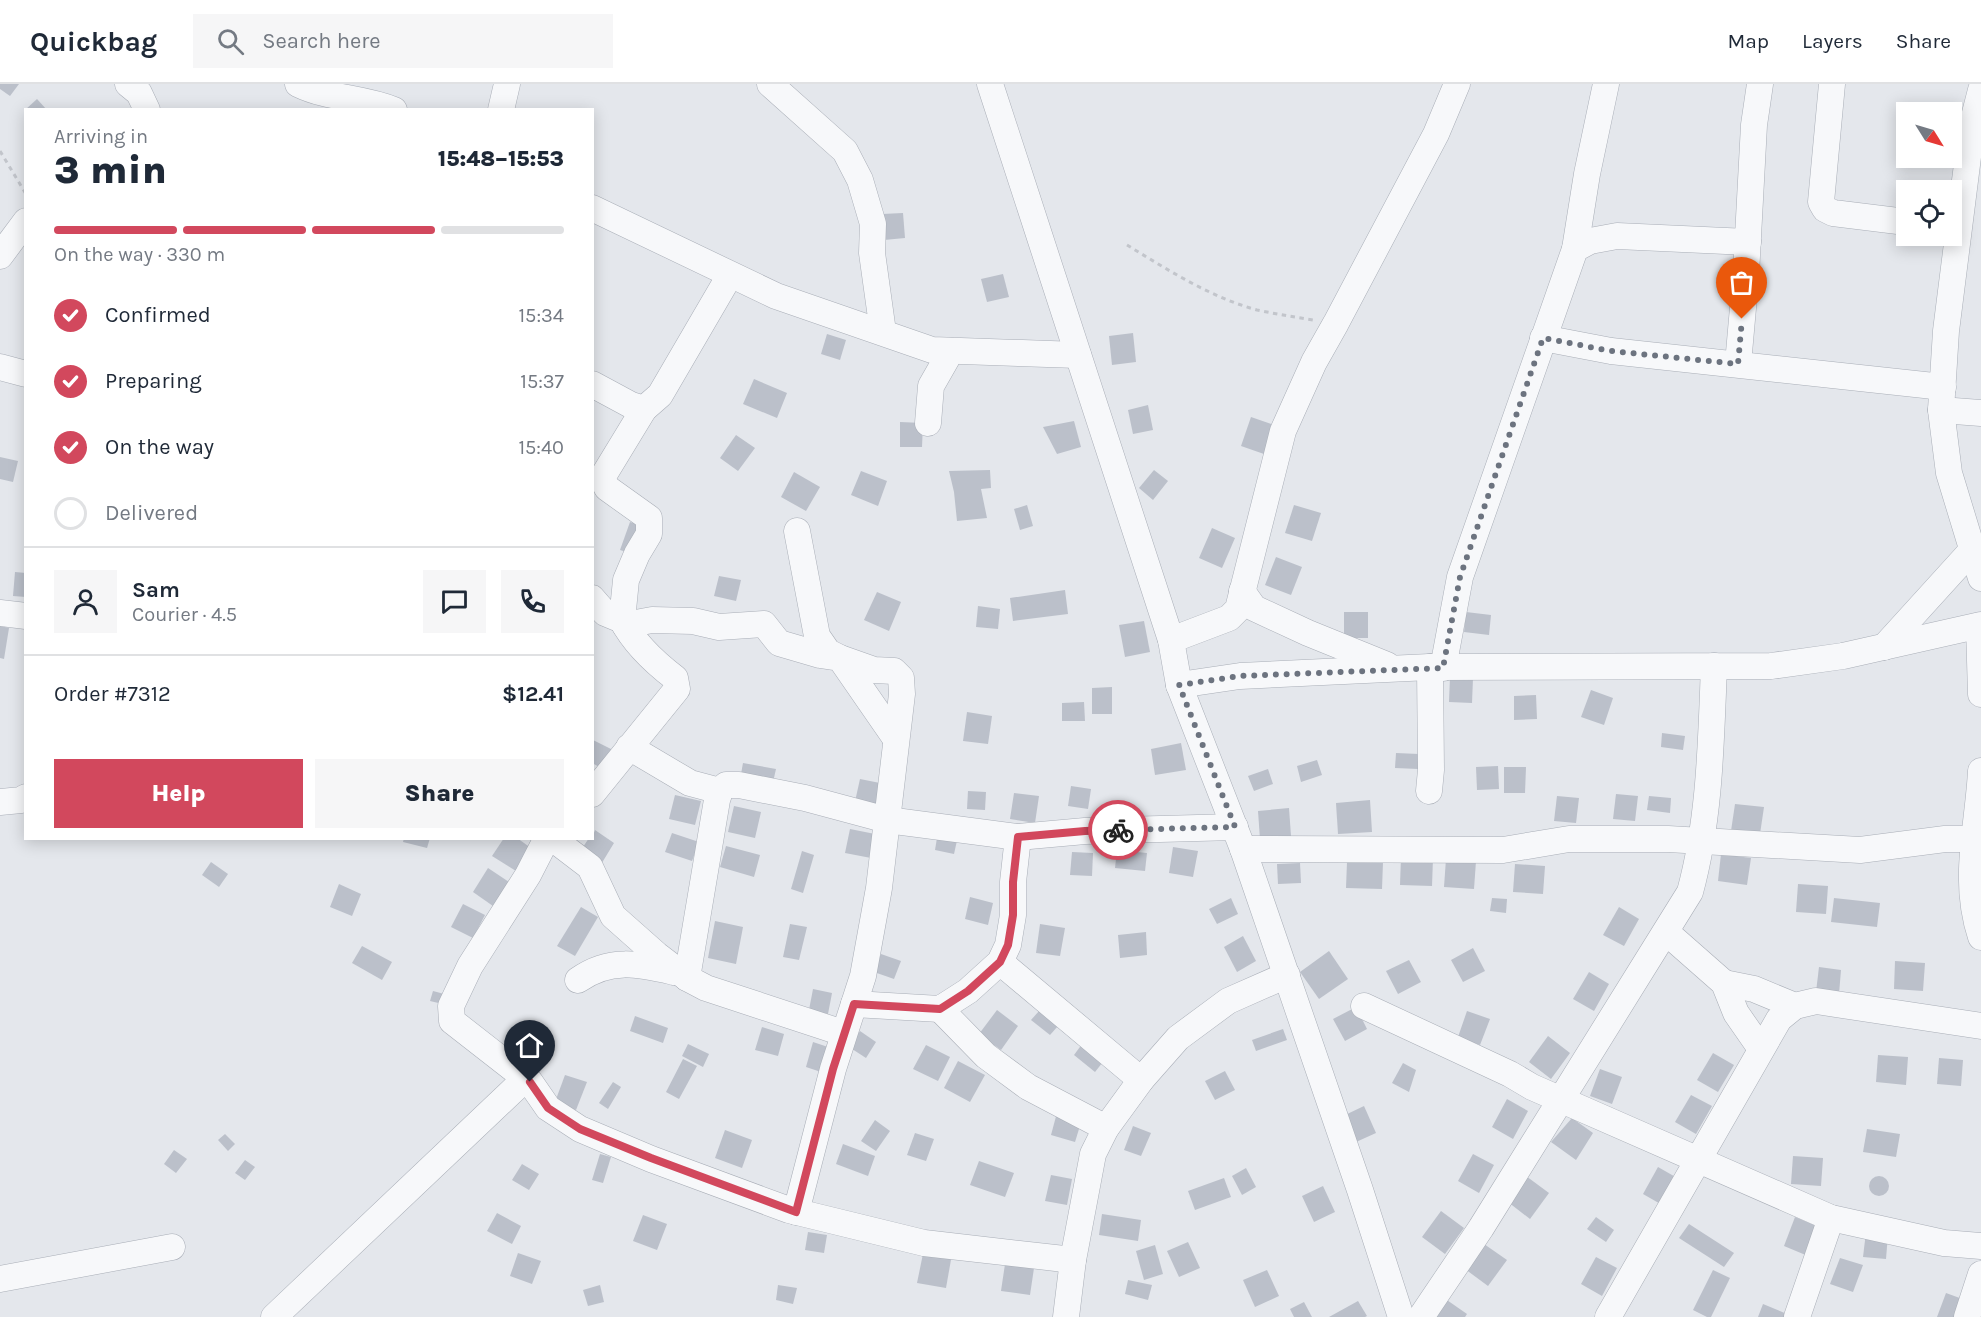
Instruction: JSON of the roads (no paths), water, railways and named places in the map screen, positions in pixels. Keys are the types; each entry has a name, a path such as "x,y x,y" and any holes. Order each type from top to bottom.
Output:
{"street":[{"path":"128,84 139,93 146,108"},
{"path":"298,84 316,92 374,101 390,108"},
{"path":"501,108 507,84"},
{"path":"770,84 845,151 860,180 873,224 872,253 883,332"},
{"path":"990,84 1171,640 1179,685 1239,838 1401,1317"},
{"path":"1171,640 1229,618 1238,609 1283,431 1314,362 1436,134 1456,84"},
{"path":"1429,791 1437,668 1460,577 1575,249 1587,174 1606,84"},
{"path":"1738,364 1748,242 1754,124 1760,84"},
{"path":"1832,84 1821,202 1825,209 1833,213 1896,221"},
{"path":"1962,186 1972,125 1981,90"},
{"path":"594,209 776,296 932,350 1078,355"},
{"path":"0,255 24,224"},
{"path":"1575,249 1590,241 1617,236 1748,242"},
{"path":"1953,246 1942,399 1949,473 1981,578"},
{"path":"594,791 677,688 675,678 657,665 634,640 623,622 626,580 649,534 649,518 607,488 602,478 644,409 660,395 730,275"},
{"path":"1543,338 1611,351 1738,364 1942,399 1981,413"},
{"path":"928,423 931,386 951,351"},
{"path":"0,367 24,373"},
{"path":"594,385 631,405 644,409"},
{"path":"796,1212 843,1033 863,976 879,888 902,694 901,678 894,672 874,670 828,652 818,636 797,531"},
{"path":"1884,647 1973,549"},
{"path":"1242,591 1254,608 1308,633 1397,669"},
{"path":"594,600 605,613 623,622 693,621 719,627 764,624 778,643 840,658 896,739"},
{"path":"0,613 24,616"},
{"path":"1179,685 1240,676 1397,669 1771,666 1843,656 1980,626 1981,694"},
{"path":"1421,1317 1481,1228 1690,892 1702,840 1711,740 1714,666"},
{"path":"629,747 690,783 720,791"},
{"path":"1981,771 1971,873 1976,922 1981,937"},
{"path":"684,975 720,791 726,785 739,785 805,798 887,820 1018,837 1085,831 1503,850 1569,839 1702,840 1860,850 1945,839 1974,839"},
{"path":"0,802 24,798"},
{"path":"854,1004 940,1009 968,991 1000,962 1008,945 1013,915 1013,882 1018,837"},
{"path":"552,840 470,966 451,1006 452,1021 526,1078 548,1108 580,1129 796,1212 924,1243 1073,1260"},
{"path":"554,840 590,867 614,916 657,955 684,975 706,988 843,1033"},
{"path":"1666,932 1724,983 1736,1012 1761,1049"},
{"path":"1000,962 1141,1080"},
{"path":"578,980 589,972 634,963 684,975"},
{"path":"1066,1317 1073,1260 1093,1154 1106,1128 1141,1080 1178,1038 1228,1001 1287,975"},
{"path":"1724,983 1754,988 1795,1006"},
{"path":"1608,1317 1779,1019 1795,1006 1816,1001 1981,1026"},
{"path":"1364,1006 1561,1100 1831,1218 1944,1243 1981,1246"},
{"path":"940,1009 986,1056 1028,1087 1106,1128"},
{"path":"274,1317 526,1078"},
{"path":"1797,1317 1831,1218"},
{"path":"0,1279 172,1247"},
{"path":"1967,1317 1981,1274"}]}
